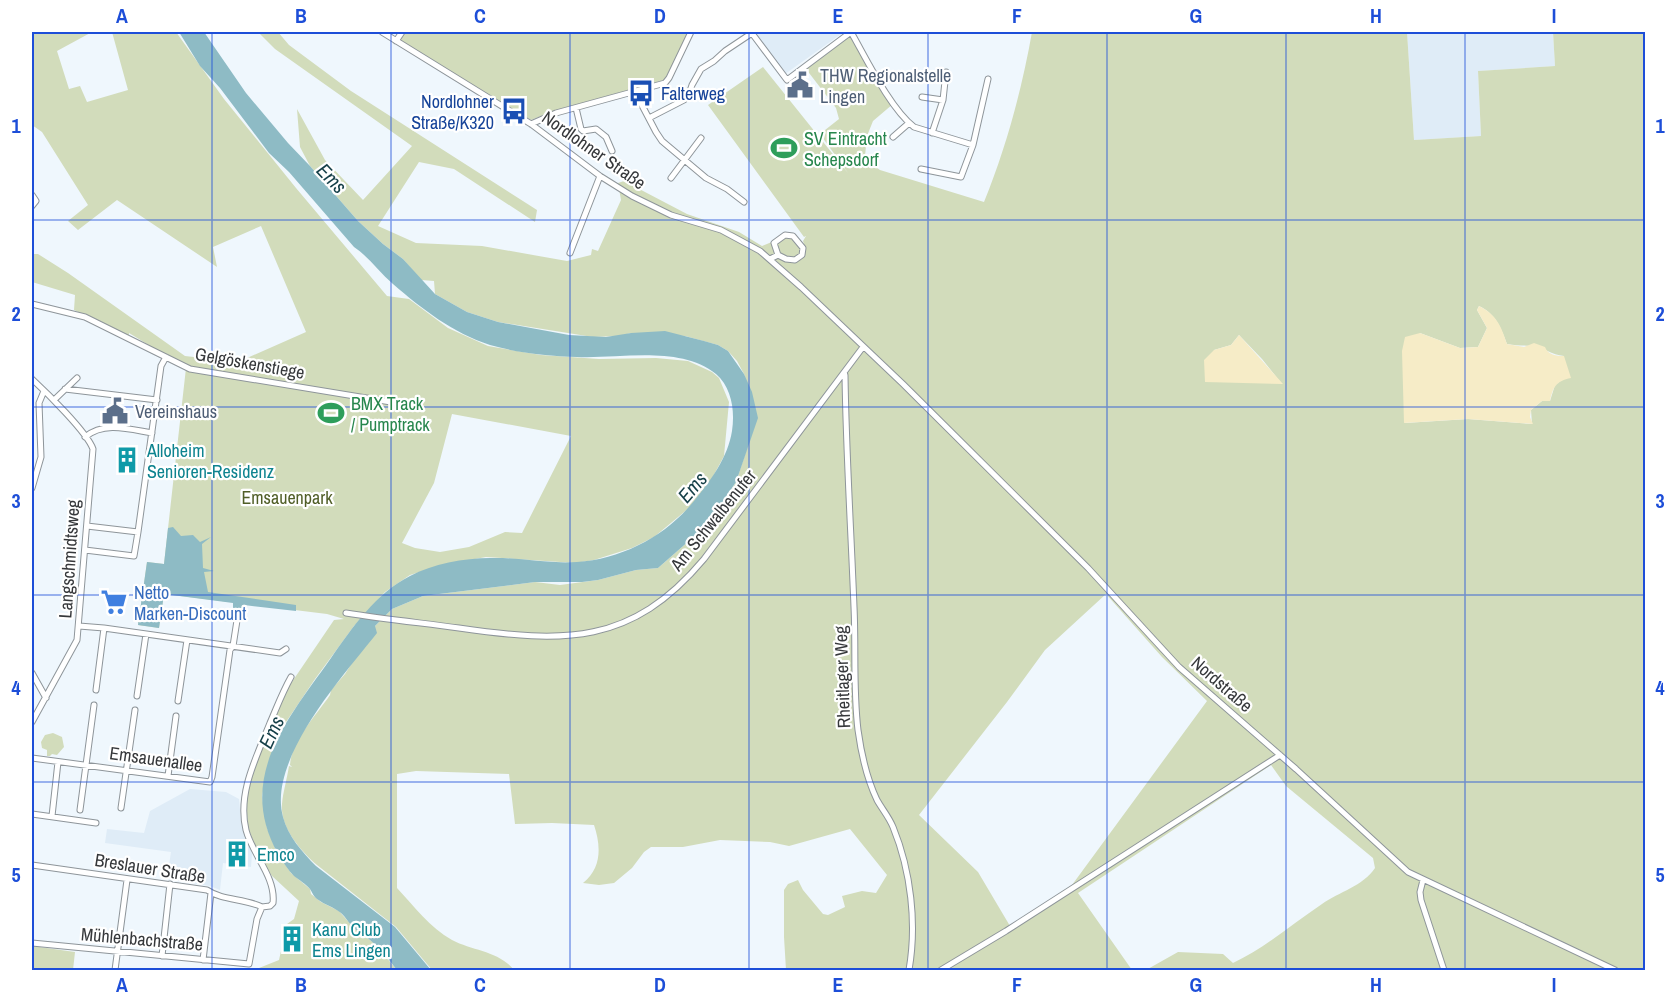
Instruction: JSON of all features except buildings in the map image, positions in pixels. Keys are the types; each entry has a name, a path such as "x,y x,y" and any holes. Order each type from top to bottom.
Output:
{"street":[{"name":"Nordlohner Straße","path":"382,32 531,124 600,176 632,196 671,215 732,235 770,259 845,330"},
{"path":"396,41 402,32"},
{"path":"531,124 542,118 668,81 691,32"},
{"path":"649,118 684,100 701,69 751,32 787,80 851,32 893,104 909,123 914,127 973,145"},
{"path":"932,133 943,100 945,72"},
{"path":"921,169 961,177 973,145 988,79"},
{"path":"635,92 659,137 706,178 727,189 744,202"},
{"path":"922,97 943,100"},
{"path":"576,108 581,129 583,131 596,129 606,137 612,151"},
{"path":"893,137 909,123"},
{"path":"670,178 701,138"},
{"path":"570,253 600,176"},
{"path":"32,195 34,204"},
{"path":"785,235 793,236 803,248 802,255 795,260 777,255 774,243 785,235"},
{"path":"770,259 777,255"},
{"name":"Gelgöskenstiege","path":"32,304 85,317 190,369 403,404"},
{"name":"Nordstraße","path":"845,330 1088,568 1179,667 1408,872 1615,970"},
{"name":"Am Schwalbenufer","path":"346,613 520,636 565,637 629,621 655,606 682,584 704,559 863,347"},
{"path":"85,550 134,556 161,366 166,357"},
{"name":"Rheitlager Weg","path":"845,373 858,729 870,780 877,800 893,828 907,872 912,905 912,948 909,970"},
{"path":"54,400 77,378"},
{"name":"Langschmidtsweg","path":"32,380 54,400 93,449 79,626 75,646 32,722"},
{"path":"65,389 157,400"},
{"path":"32,488 41,457 39,404 44,391"},
{"path":"85,437 97,429 107,427 152,433"},
{"path":"87,526 138,532"},
{"path":"233,646 238,614"},
{"path":"79,626 280,653 286,649"},
{"path":"96,690 104,628"},
{"path":"137,696 146,634"},
{"path":"178,701 187,640"},
{"name":"Emsauenallee","path":"32,758 210,782 230,650 233,646"},
{"path":"32,673 46,698"},
{"path":"262,907 273,903 273,893 270,880 246,829 244,797 257,754 279,698 291,677"},
{"path":"80,810 94,705"},
{"path":"122,808 135,710"},
{"path":"168,776 176,716"},
{"path":"941,970 1006,931 1280,755"},
{"path":"52,816 58,762"},
{"path":"32,814 96,823"},
{"path":"32,865 32,874"},
{"name":"Breslauer Straße","path":"32,865 207,890 218,896 262,907"},
{"path":"115,970 127,879"},
{"path":"1423,880 1421,900 1444,970"},
{"path":"162,956 170,884"},
{"path":"203,960 211,893"},
{"name":"Mühlenbachstraße","path":"32,943 249,964 257,919 262,907"}],"shaded area":[{"path":"755,32 844,32 785,74"},
{"path":"1407,32 1553,32 1555,66 1478,71 1481,136 1414,140"},
{"path":"190,789 226,792 239,799 241,820 252,854 251,867 223,863 220,890 210,886 167,879 171,852 105,843 107,829 144,833 150,811"}],"green space":[{"name":"Emsauenpark","path":"32,32 92,32 57,51 69,89 80,86 87,102 128,90 112,32 176,32 224,99 387,296 409,299 448,328 488,346 541,355 688,361 712,372 719,378 729,402 724,456 710,482 689,508 654,537 632,548 594,560 575,563 486,557 442,565 410,575 385,592 354,626 278,734 269,761 262,796 267,828 277,853 291,873 310,889 311,894 339,911 354,928 374,943 397,970 254,970 279,960 287,924 294,919 299,901 272,876 262,862 248,828 246,797 258,755 279,701 334,620 344,619 327,614 164,594 159,628 138,625 147,562 164,564 186,368 129,333 129,336 74,310 75,295 32,282 32,254 38,254 185,356 238,362 306,332 261,226 213,247 217,267 117,200 78,230 68,221 88,205 42,132 32,125","holes":["452,414 571,436 522,533 505,532 469,547 440,552 415,548 402,543 434,483"]},
{"path":"258,32 278,32 289,45 351,91 537,210 535,222 454,169 419,162 378,226 416,243 482,246 567,261 591,255 592,249 598,251 621,200 618,183 624,181 687,214 739,232 762,246 789,235 802,245 804,244 806,236 804,237 708,105 763,67 848,173 820,134 839,119 836,108 806,69 851,33 893,104 873,121 867,136 865,156 871,164 880,170 984,202 1012,118 1032,32 1407,32 1414,140 1481,136 1478,71 1555,66 1553,32 1645,32 1645,970 1146,970 1178,952 1223,954 1233,963 1267,943 1329,900 1364,880 1375,868 1373,858 1286,786 1271,765 1078,893 1132,970 786,970 784,890 788,884 798,880 803,890 823,914 828,915 845,907 842,896 862,891 876,893 887,875 850,829 789,846 770,842 720,840 683,847 651,847 644,852 632,868 614,883 599,885 583,883 597,864 599,849 594,825 515,824 509,774 416,771 397,774 397,888 444,935 460,944 501,959 514,970 432,970 396,927 317,865 298,846 288,830 282,813 283,799 289,766 292,767 290,765 292,755 300,737 330,695 331,690 345,674 375,626 392,609 423,596 535,582 560,585 658,568 706,526 718,511 736,482 757,418 744,374 737,361 728,351 718,345 685,336 631,333 593,337 498,322 467,312 435,294 434,281 421,280 403,259 358,221 310,166 300,147 297,109 325,160 363,200 412,146 275,49","holes":["1479,306 1494,317 1507,344 1535,347 1564,356 1562,380 1555,385 1550,401 1542,401 1531,410 1532,424 1468,419 1405,423 1404,391 1420,333 1460,348 1478,347 1487,328 1477,310","1239,335 1262,359 1282,384 1214,350 1231,345","1106,594 1162,657 1207,701 1072,885 1010,926 978,872 919,815 1045,650"]},
{"path":"402,32 688,32 664,80 551,112 531,120 398,41"},
{"path":"53,733 62,737 64,747 57,755 47,756 47,750 42,748 41,742 45,735"},
{"path":"32,946 75,952 73,970 32,970"}],"sand":[{"path":"1479,306 1498,322 1507,344 1524,347 1534,343 1545,347 1548,352 1564,356 1571,378 1556,385 1550,401 1542,401 1531,410 1530,417 1533,424 1468,419 1404,423 1402,351 1405,337 1420,333 1460,348 1478,347 1487,328 1477,310"},
{"path":"1239,335 1283,384 1205,382 1204,360 1214,350 1231,345"}],"water":[{"path":"179,32 204,32 246,93 288,143 358,221 403,259 435,294 467,312 498,322 569,335 606,337 665,331 718,345 728,351 744,374 752,392 758,418 736,482 706,526 658,568 636,570 582,582 535,582 423,596 392,609 375,626 377,633 329,694 297,744 286,770 281,794 283,817 292,837 316,866 395,927 431,970 397,970 378,947 352,926 341,913 316,898 308,887 292,874 278,854 266,826 262,799 265,774 284,726 356,623 386,592 419,571 441,564 486,558 547,562 594,560 626,551 657,535 683,514 718,468 727,450 732,431 731,400 726,386 716,374 685,359 649,355 566,357 522,352 476,340 439,319 393,284 354,247 289,172 269,153 220,88 200,66"},
{"path":"173,527 181,536 193,535 200,542 211,537 202,544 203,568 214,571 204,572 208,592 296,605 296,611 244,605 242,610 233,609 233,603 164,594 159,628 138,625 147,562 164,564 168,528"}],"place":[{"name":"THW Regionalstelle Lingen","path":"800,85"},
{"name":"Falterweg","path":"641,93"},
{"name":"Nordlohner Straße/K320","path":"514,111"},
{"name":"SV Eintracht Schepsdorf","path":"784,148"},
{"name":"Vereinshaus","path":"115,411"},
{"name":"BMX Track / Pumptrack","path":"331,413"},
{"name":"Alloheim Senioren-Residenz","path":"127,460"},
{"name":"Netto Marken-Discount","path":"114,602"},
{"name":"Emco","path":"237,854"},
{"name":"Kanu Club Ems Lingen","path":"292,939"}],"water label":[{"name":"Ems","path":"332,178"},
{"name":"Ems","path":"692,487"},
{"name":"Ems","path":"271,732"}]}
